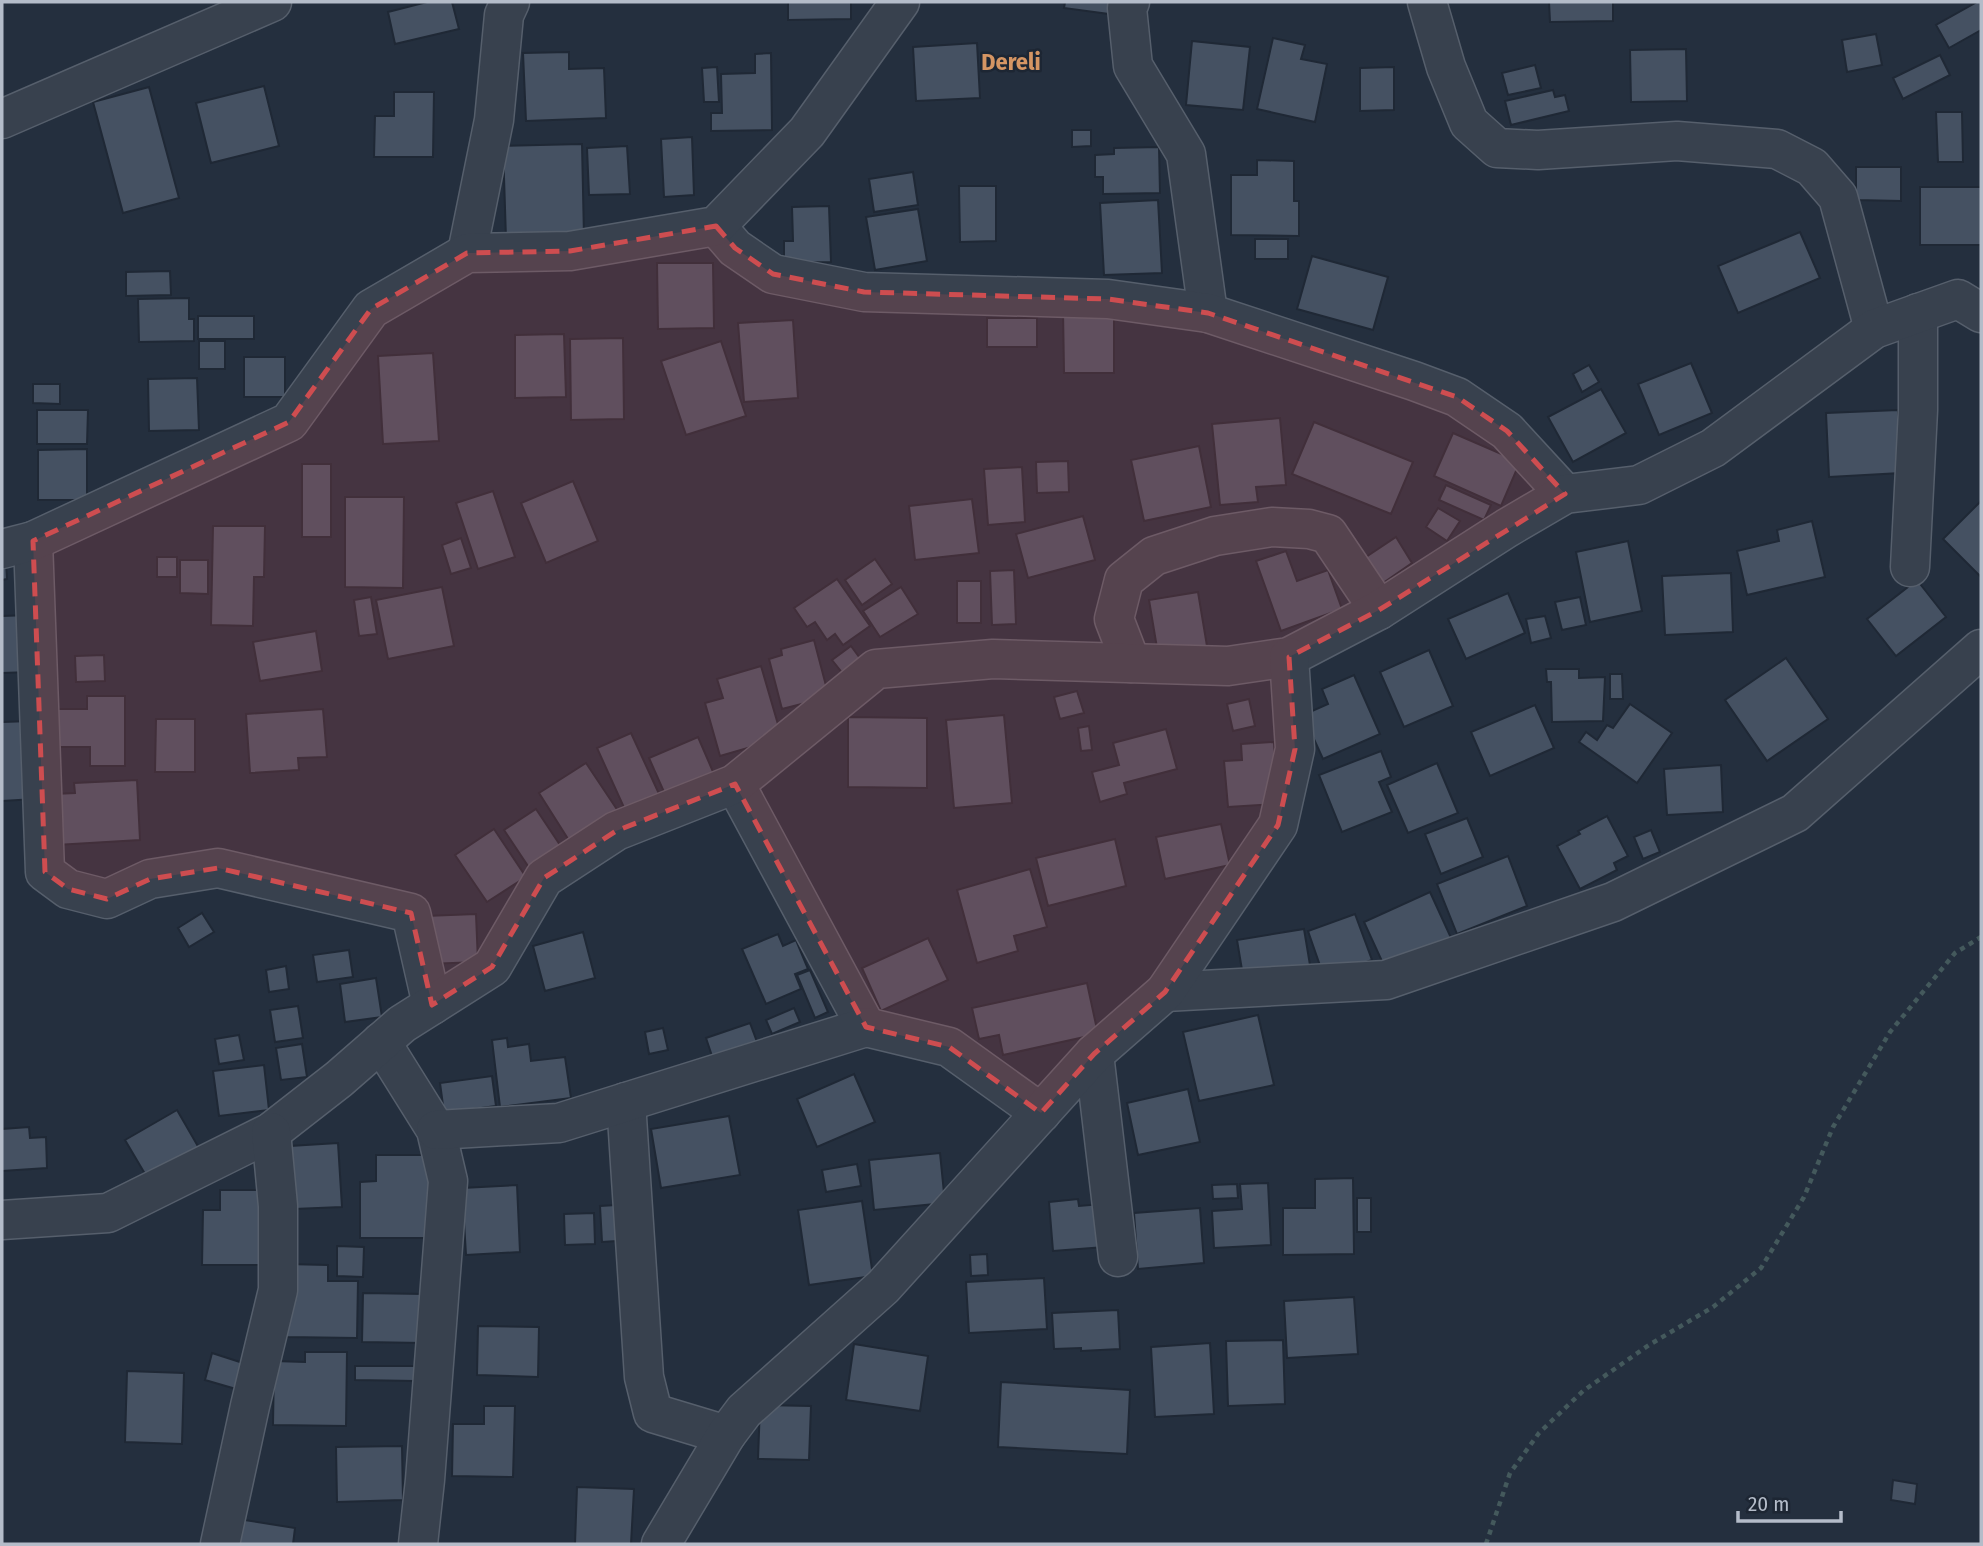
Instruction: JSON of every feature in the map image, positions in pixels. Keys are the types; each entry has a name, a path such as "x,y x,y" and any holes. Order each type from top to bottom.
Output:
{"street":[{"path":"2,119 272,2"},
{"path":"467,253 494,120 504,15 510,2"},
{"path":"432,1005 411,913 218,868 150,879 107,899 68,889 44,872 17,545 289,422 371,309 467,253 570,251 716,226 807,132 900,2"},
{"path":"1130,2 1127,8 1133,66 1186,154 1208,313"},
{"path":"1427,2 1446,67 1469,123 1496,148 1538,150 1677,141 1777,149 1812,167 1838,197 1874,329"},
{"path":"716,226 735,248 773,274 864,292 1108,299 1208,313 1457,397 1507,431 1565,494"},
{"path":"2,1220 108,1213 271,1132 402,1024 492,967 544,878 616,831 735,784 876,669 993,659 1228,666 1289,657 1379,610 1507,527 1565,494 1639,485 1713,448 1874,329 1958,299 1981,313"},
{"path":"1910,567 1919,410 1918,313"},
{"path":"1131,663 1114,619 1124,580 1154,556 1215,536 1272,527 1309,529 1328,534 1379,610"},
{"path":"1166,992 1386,980 1613,902 1796,813 1981,649"},
{"path":"661,1544 726,1435 744,1411 883,1287 1094,1054 1166,992 1278,825 1295,749 1289,657"},
{"path":"735,784 866,1027"},
{"path":"436,1130 559,1123 866,1027 949,1047 1041,1113"},
{"path":"381,1042 436,1130 448,1181 418,1544"},
{"path":"1094,1054 1118,1257"},
{"path":"626,1102 644,1377 653,1413 726,1435"},
{"path":"220,1544 278,1290 278,1206 271,1132"}],"path":[{"path":"1486,1544 1510,1472 1539,1433 1583,1391 1649,1345 1713,1307 1761,1268 1804,1197 1833,1127 1890,1032 1955,953 1981,937"}],"highlighted area":[{"path":"716,226 735,248 773,274 864,292 1108,299 1208,313 1457,397 1507,431 1565,494 1379,610 1289,657 1295,749 1278,825 1165,992 1094,1054 1041,1113 949,1047 866,1027 735,784 616,831 544,878 492,967 432,1005 411,913 218,868 150,879 107,899 68,889 45,872 33,541 289,422 371,309 467,253 570,251"}],"building":[{"path":"427,2 452,2 459,29 395,44 388,12"},
{"path":"788,2 851,2 851,19 788,20"},
{"path":"1065,2 1125,2 1124,16 1064,8"},
{"path":"1549,2 1613,2 1613,21 1550,22"},
{"path":"1981,2 1981,30 1949,48 1936,25"},
{"path":"1876,34 1882,65 1847,72 1842,40"},
{"path":"1273,38 1305,45 1301,59 1327,64 1315,122 1257,109"},
{"path":"1192,41 1250,47 1243,110 1186,105"},
{"path":"977,43 980,98 916,101 913,47"},
{"path":"1686,49 1687,101 1631,102 1630,50"},
{"path":"569,52 569,69 604,68 606,118 526,121 523,53"},
{"path":"771,53 772,130 711,131 711,113 722,113 721,74 755,73 755,54"},
{"path":"1940,55 1950,75 1903,99 1893,78"},
{"path":"1535,65 1541,88 1508,95 1502,73"},
{"path":"717,67 719,102 704,102 702,68"},
{"path":"1394,67 1394,110 1360,111 1360,68"},
{"path":"264,86 279,146 211,163 196,103"},
{"path":"149,87 179,198 123,213 93,102"},
{"path":"1553,90 1555,97 1565,95 1569,111 1511,125 1505,101"},
{"path":"394,92 434,92 433,157 374,157 375,116 394,116"},
{"path":"1936,112 1962,112 1963,162 1938,162"},
{"path":"1072,130 1091,130 1091,146 1072,147"},
{"path":"692,137 694,195 664,197 661,139"},
{"path":"582,144 584,237 506,239 503,146"},
{"path":"627,146 630,194 589,195 587,148"},
{"path":"1159,147 1160,193 1103,194 1103,177 1095,177 1095,155 1114,154 1114,148"},
{"path":"1257,160 1294,161 1294,201 1299,201 1299,236 1231,235 1231,175 1257,175"},
{"path":"1856,167 1901,167 1901,201 1856,200"},
{"path":"913,172 918,205 874,212 869,179"},
{"path":"959,186 996,186 996,241 960,242"},
{"path":"1920,187 1981,187 1981,245 1920,245"},
{"path":"1158,200 1162,273 1104,275 1100,203"},
{"path":"829,206 831,262 784,263 784,241 793,241 792,207"},
{"path":"918,209 927,261 875,270 866,217"},
{"path":"1800,232 1820,278 1738,313 1718,266"},
{"path":"1255,239 1288,239 1288,259 1255,259"},
{"path":"1312,256 1388,277 1373,330 1297,309"},
{"path":"657,263 713,263 714,328 658,329"},
{"path":"170,271 171,295 126,296 126,272"},
{"path":"189,298 189,319 194,319 194,341 139,342 138,299"},
{"path":"1063,310 1114,310 1114,373 1064,373"},
{"path":"198,316 254,316 254,339 198,339"},
{"path":"987,318 1037,318 1037,347 987,347"},
{"path":"793,320 798,398 744,402 738,323"},
{"path":"564,334 566,397 515,398 515,335"},
{"path":"623,338 624,419 571,420 570,339"},
{"path":"199,341 225,341 225,369 199,369"},
{"path":"721,341 746,416 686,435 661,361"},
{"path":"433,353 439,441 383,444 378,356"},
{"path":"244,357 285,357 285,397 244,397"},
{"path":"1691,363 1712,413 1659,435 1638,384"},
{"path":"1589,365 1599,382 1582,392 1573,374"},
{"path":"197,378 199,430 149,431 148,379"},
{"path":"33,384 60,384 60,404 33,403"},
{"path":"1601,389 1626,433 1573,462 1548,417"},
{"path":"37,410 88,410 87,444 37,444"},
{"path":"1898,410 1901,473 1829,477 1826,413"},
{"path":"1280,418 1286,485 1256,487 1258,502 1220,505 1212,424"},
{"path":"1314,422 1413,462 1391,514 1292,474"},
{"path":"1453,433 1520,462 1501,506 1434,476"},
{"path":"1199,446 1211,507 1144,521 1131,460"},
{"path":"87,449 87,500 38,500 38,450"},
{"path":"1068,461 1069,492 1037,493 1036,462"},
{"path":"302,464 331,464 331,537 302,537"},
{"path":"1022,467 1025,522 988,525 984,469"},
{"path":"573,481 598,541 546,563 521,503"},
{"path":"1446,485 1491,505 1484,520 1439,500"},
{"path":"493,491 515,557 478,569 456,503"},
{"path":"345,497 404,497 403,588 345,587"},
{"path":"972,499 979,553 915,560 909,506"},
{"path":"1981,501 1981,577 1943,539"},
{"path":"1438,508 1460,521 1447,541 1426,527"},
{"path":"1083,516 1095,560 1028,578 1016,534"},
{"path":"1812,521 1825,577 1747,595 1737,551 1779,541 1777,530"},
{"path":"213,526 265,526 264,577 254,577 253,626 211,625"},
{"path":"1396,537 1412,563 1383,583 1366,557"},
{"path":"461,538 471,568 451,574 442,545"},
{"path":"1628,541 1642,611 1590,622 1576,552"},
{"path":"1286,551 1297,581 1328,570 1342,609 1281,631 1256,561"},
{"path":"157,557 177,557 177,577 157,577"},
{"path":"875,559 892,584 862,605 845,580"},
{"path":"180,560 208,560 208,594 180,593"},
{"path":"2,562 6,562 7,579 2,580"},
{"path":"1014,570 1016,624 992,625 990,571"},
{"path":"1731,573 1733,632 1665,635 1662,576"},
{"path":"837,579 870,626 843,645 835,634 827,640 815,622 807,627 794,608"},
{"path":"1917,580 1946,617 1896,656 1867,619"},
{"path":"957,581 981,581 981,623 957,623"},
{"path":"442,587 454,646 388,659 376,600"},
{"path":"901,587 918,614 880,637 863,611"},
{"path":"1198,592 1208,652 1159,660 1149,600"},
{"path":"1508,593 1525,633 1466,659 1448,619"},
{"path":"371,597 377,634 359,636 354,600"},
{"path":"1580,597 1586,625 1562,630 1555,602"},
{"path":"29,615 31,672 2,673 2,616"},
{"path":"1545,616 1551,638 1531,643 1526,619"},
{"path":"316,631 322,671 260,681 253,642"},
{"path":"814,640 829,697 782,709 769,659 782,655 781,649"},
{"path":"851,646 862,661 844,675 832,660"},
{"path":"1429,650 1453,706 1404,727 1380,672"},
{"path":"104,655 105,681 76,682 75,656"},
{"path":"1786,658 1828,719 1767,761 1725,700"},
{"path":"761,666 782,738 720,756 705,703 723,698 717,679"},
{"path":"1546,669 1579,669 1579,678 1605,677 1603,721 1552,722 1551,682 1547,682"},
{"path":"1610,674 1622,674 1623,699 1610,699"},
{"path":"1354,675 1380,734 1323,759 1303,715 1328,704 1322,689"},
{"path":"1077,691 1084,713 1060,719 1054,697"},
{"path":"87,696 125,696 125,766 90,766 90,747 58,747 58,709 87,709"},
{"path":"1249,699 1255,726 1233,731 1227,704"},
{"path":"1630,704 1672,733 1637,783 1579,742 1586,732 1597,740 1607,725 1613,728"},
{"path":"1535,705 1554,748 1490,776 1471,732"},
{"path":"323,709 327,757 298,758 299,770 250,773 246,714"},
{"path":"1004,715 1012,803 954,808 946,720"},
{"path":"848,717 927,718 927,788 848,787"},
{"path":"156,719 195,719 195,772 155,772"},
{"path":"30,721 35,799 2,801 2,722"},
{"path":"1089,726 1092,750 1081,751 1078,728"},
{"path":"1166,729 1177,769 1124,783 1127,794 1100,802 1092,772 1119,765 1113,743"},
{"path":"631,733 660,796 626,812 597,748"},
{"path":"698,737 717,781 668,801 649,758"},
{"path":"1274,742 1278,804 1228,807 1224,761 1242,760 1241,744"},
{"path":"1381,751 1391,777 1379,782 1392,812 1342,832 1319,775"},
{"path":"586,763 618,811 570,842 539,793"},
{"path":"1437,763 1458,813 1408,833 1387,785"},
{"path":"1721,765 1723,812 1667,815 1664,769"},
{"path":"137,780 140,840 56,845 53,794 75,793 74,783"},
{"path":"536,809 566,854 534,875 504,830"},
{"path":"1607,816 1628,856 1614,863 1617,870 1580,889 1557,846"},
{"path":"1467,818 1483,857 1441,874 1425,834"},
{"path":"1221,824 1230,865 1165,879 1156,837"},
{"path":"494,829 526,877 487,902 455,855"},
{"path":"1651,830 1660,852 1643,859 1634,837"},
{"path":"1115,839 1126,886 1048,906 1036,858"},
{"path":"1508,856 1527,906 1457,934 1437,884"},
{"path":"1030,869 1047,927 1014,936 1018,951 977,963 957,890"},
{"path":"1430,892 1452,940 1386,970 1364,922"},
{"path":"202,913 214,932 189,947 178,928"},
{"path":"476,914 478,962 428,964 425,916"},
{"path":"1355,914 1372,960 1324,977 1308,931"},
{"path":"1304,929 1311,971 1244,982 1237,940"},
{"path":"583,932 595,978 545,991 533,946"},
{"path":"778,934 783,946 796,940 808,969 795,974 801,989 766,1004 742,949"},
{"path":"928,938 948,980 881,1011 862,968"},
{"path":"349,950 353,977 317,982 313,955"},
{"path":"286,966 289,989 269,992 266,970"},
{"path":"810,970 828,1012 815,1018 797,975"},
{"path":"376,978 382,1017 345,1022 340,984"},
{"path":"1087,983 1098,1034 1003,1055 999,1035 979,1039 972,1008"},
{"path":"298,1006 303,1038 275,1042 270,1010"},
{"path":"794,1008 800,1022 772,1034 766,1020"},
{"path":"1258,1015 1274,1085 1199,1101 1183,1032"},
{"path":"750,1023 760,1050 715,1065 706,1038"},
{"path":"663,1028 668,1050 649,1054 645,1032"},
{"path":"239,1035 244,1060 219,1064 215,1039"},
{"path":"507,1038 508,1047 529,1044 531,1061 565,1057 571,1098 500,1107 492,1040"},
{"path":"302,1044 307,1077 281,1080 276,1048"},
{"path":"264,1065 269,1110 219,1116 213,1071"},
{"path":"854,1074 875,1122 817,1147 797,1099"},
{"path":"492,1076 496,1106 444,1113 440,1083"},
{"path":"1188,1089 1200,1142 1138,1155 1127,1103"},
{"path":"177,1110 203,1155 151,1184 125,1140"},
{"path":"729,1116 740,1175 661,1188 651,1129"},
{"path":"29,1127 30,1138 46,1137 47,1168 2,1171 2,1129"},
{"path":"338,1143 342,1207 294,1209 290,1146"},
{"path":"940,1153 945,1203 874,1210 869,1160"},
{"path":"376,1155 433,1155 432,1238 360,1238 360,1182 376,1181"},
{"path":"857,1164 861,1186 826,1192 822,1170"},
{"path":"1353,1178 1354,1254 1283,1255 1283,1208 1315,1208 1315,1179"},
{"path":"1268,1183 1271,1245 1214,1248 1212,1211 1242,1209 1240,1184"},
{"path":"1237,1184 1238,1198 1213,1199 1212,1185"},
{"path":"517,1185 520,1252 466,1255 462,1188"},
{"path":"220,1190 267,1190 267,1265 202,1265 203,1210 220,1210"},
{"path":"1357,1198 1371,1198 1371,1232 1357,1232"},
{"path":"1078,1199 1079,1206 1102,1204 1105,1247 1053,1251 1049,1202"},
{"path":"862,1201 873,1276 809,1285 798,1210"},
{"path":"616,1205 617,1241 602,1242 600,1206"},
{"path":"1200,1208 1204,1263 1138,1269 1134,1213"},
{"path":"594,1213 595,1244 565,1245 564,1214"},
{"path":"337,1246 364,1247 363,1277 337,1276"},
{"path":"987,1254 988,1275 971,1276 970,1255"},
{"path":"286,1264 328,1265 328,1281 358,1281 357,1338 285,1337"},
{"path":"1044,1278 1047,1329 969,1333 966,1282"},
{"path":"363,1293 424,1294 423,1343 362,1342"},
{"path":"1354,1297 1358,1354 1287,1358 1284,1301"},
{"path":"1118,1310 1120,1349 1054,1349 1052,1313"},
{"path":"478,1326 539,1327 538,1377 477,1375"},
{"path":"1283,1340 1285,1404 1228,1406 1226,1341"},
{"path":"1210,1343 1214,1414 1155,1417 1151,1347"},
{"path":"854,1344 928,1356 920,1411 846,1400"},
{"path":"305,1352 347,1352 346,1426 273,1425 274,1361 305,1362"},
{"path":"212,1353 243,1363 236,1389 205,1380"},
{"path":"355,1366 415,1366 415,1381 355,1380"},
{"path":"127,1371 184,1373 182,1444 125,1442"},
{"path":"1001,1382 1130,1390 1127,1454 998,1447"},
{"path":"760,1405 811,1406 809,1460 758,1459"},
{"path":"484,1406 515,1406 513,1477 452,1476 453,1424 484,1424"},
{"path":"402,1446 403,1500 337,1502 336,1447"},
{"path":"1893,1480 1917,1484 1915,1504 1891,1500"},
{"path":"577,1487 634,1489 631,1544 575,1544"},
{"path":"238,1519 295,1528 293,1544 233,1544"}],"district":[{"name":"Dereli","path":"1011,62"}]}
